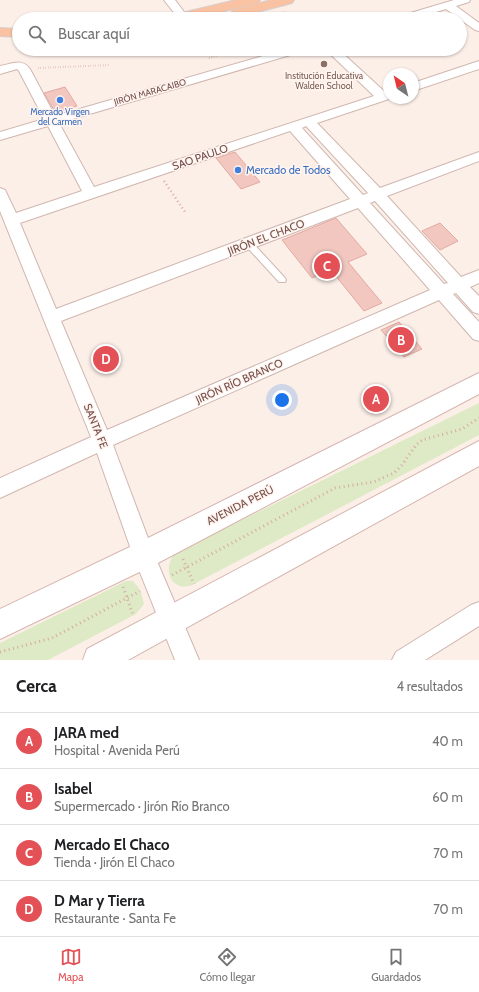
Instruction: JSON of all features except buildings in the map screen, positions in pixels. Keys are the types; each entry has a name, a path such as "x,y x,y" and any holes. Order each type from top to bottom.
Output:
{"main road":[{"path":"208,12 255,2 279,1"},
{"path":"232,12 255,2"},
{"path":"0,32 12,33"},
{"path":"0,42 12,43"},
{"name":"AVENIDA PERÚ","path":"0,624 144,555 479,383"},
{"path":"98,660 479,453"}],"street":[{"path":"169,0 176,12"},
{"path":"426,12 465,0"},
{"path":"447,6 456,12"},
{"path":"467,20 479,28"},
{"name":"JIRÓN MARACAIBO","path":"0,136 276,56"},
{"path":"339,56 383,93"},
{"path":"0,70 20,65 24,69 91,194"},
{"path":"419,85 479,65"},
{"name":"SAO PAULO","path":"11,220 383,97"},
{"path":"308,121 377,194 479,307"},
{"path":"293,126 479,334"},
{"name":"JIRÓN EL CHACO","path":"52,318 479,156"},
{"name":"SANTA FE","path":"0,193 102,441 144,555 172,620 187,660"},
{"name":"JIRÓN RÍO BRANCO","path":"0,488 102,441 479,276"},
{"path":"404,660 479,613"}],"lane":[{"path":"248,243 282,280"}],"path":[{"path":"209,58 216,56"},
{"path":"20,65 32,68 110,65"},
{"path":"157,171 185,212"},
{"path":"171,576 335,488 373,482 394,473 402,465 416,445 422,440 462,429 472,424 479,418"},
{"path":"182,556 194,584"},
{"path":"121,583 133,615"},
{"path":"0,652 52,638 75,627 106,608 141,591"}],"green space":[{"path":"479,403 479,435 190,586 180,586 175,584 172,580 169,566 175,553"},
{"path":"126,581 133,581 139,589 144,604 136,614 48,660 0,660 0,643"}],"place":[{"name":"Institución Educativa Walden School","path":"324,64"},
{"name":"Mercado Virgen del Carmen","path":"60,100"},
{"name":"Mercado de Todos","path":"238,170"},
{"name":"Mercado El Chaco","path":"327,266"},
{"name":"Isabel","path":"401,340"},
{"name":"D Mar y Tierra","path":"106,359"},
{"name":"JARA med","path":"376,399"}]}
